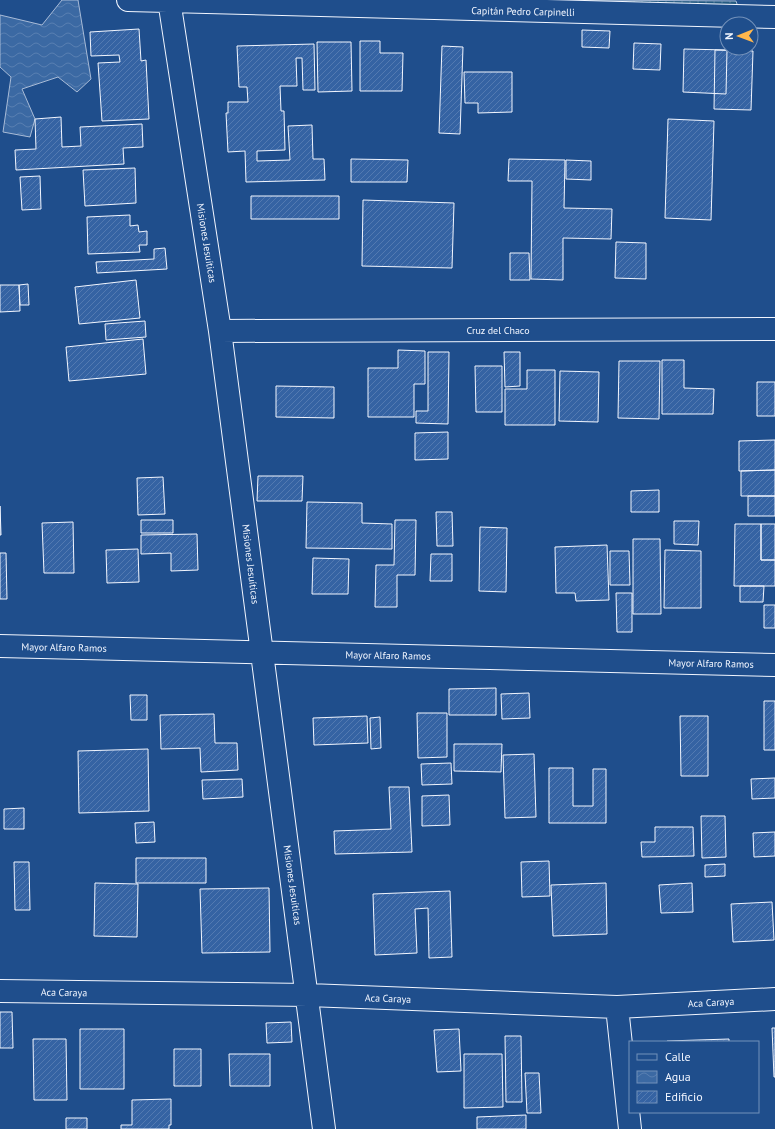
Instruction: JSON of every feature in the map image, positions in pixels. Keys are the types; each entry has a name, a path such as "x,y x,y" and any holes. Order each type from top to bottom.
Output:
{"street":[{"name":"Capitán Pedro Carpinelli","path":"128,0 546,6 775,17"},
{"name":"Misiones Jesuíticas","path":"169,1 220,330 308,995 324,1129"},
{"name":"Cruz del Chaco","path":"220,330 775,329"},
{"name":"Mayor Alfaro Ramos","path":"0,646 775,665"},
{"name":"Aca Caraya","path":"0,991 308,995 617,1007 775,999"},
{"path":"617,1007 630,1129"}],"shaded area":[{"path":"584,0 736,1 738,7 584,2"}],"water":[{"path":"62,0 78,0 91,79 77,92 58,77 22,89 35,119 30,137 3,132 11,77 0,67 0,15 42,25"}],"building":[{"path":"139,29 141,61 146,60 149,119 102,121 98,63 120,62 119,55 91,56 90,32"},
{"path":"582,30 610,31 609,48 582,47"},
{"path":"360,41 380,41 380,53 403,53 402,91 360,91"},
{"path":"317,42 351,42 352,91 318,92"},
{"path":"634,43 661,44 660,70 633,69"},
{"path":"314,44 315,90 303,90 302,58 296,58 297,86 280,86 281,111 284,111 285,150 257,151 257,161 290,160 288,126 312,125 313,159 324,159 325,180 246,182 245,151 228,152 226,113 228,113 228,102 248,102 247,87 239,87 237,46"},
{"path":"442,46 463,47 460,134 439,133"},
{"path":"684,49 719,50 719,56 727,56 726,94 683,92"},
{"path":"715,50 719,50 719,56 753,56 751,110 714,109"},
{"path":"464,72 512,72 512,112 478,113 478,103 465,103"},
{"path":"61,117 62,147 81,146 80,127 142,124 143,147 123,148 124,164 16,170 15,150 36,149 35,119"},
{"path":"668,119 714,121 711,220 665,218"},
{"path":"351,159 408,160 407,182 351,182"},
{"path":"509,159 565,160 564,208 612,209 611,239 563,238 563,280 531,279 532,181 508,181"},
{"path":"566,160 591,161 591,180 566,179"},
{"path":"135,168 136,203 85,206 83,170"},
{"path":"40,176 41,209 22,210 20,177"},
{"path":"251,196 339,196 339,219 251,219"},
{"path":"363,200 454,203 452,268 362,266"},
{"path":"130,215 130,226 138,225 139,232 147,231 147,245 139,245 140,252 88,254 87,217"},
{"path":"616,242 646,243 646,279 615,278"},
{"path":"165,248 167,269 97,273 96,262 154,259 154,249"},
{"path":"510,253 529,253 530,280 510,280"},
{"path":"136,280 140,318 79,324 75,287"},
{"path":"28,284 29,305 20,305 19,285"},
{"path":"0,285 19,285 20,311 0,312"},
{"path":"145,321 146,337 106,340 105,324"},
{"path":"143,339 146,374 69,381 66,347"},
{"path":"398,350 425,351 425,384 414,384 414,417 368,417 368,368 398,368"},
{"path":"428,352 449,352 448,424 416,423 416,411 428,411"},
{"path":"504,352 520,352 520,386 505,387"},
{"path":"662,360 684,360 684,388 714,389 713,414 662,414"},
{"path":"619,361 660,361 659,419 618,418"},
{"path":"475,366 502,366 502,412 476,412"},
{"path":"527,370 555,370 555,425 505,425 505,389 527,389"},
{"path":"560,371 599,372 598,422 559,421"},
{"path":"757,382 775,382 775,416 757,416"},
{"path":"276,386 334,387 334,418 276,417"},
{"path":"448,432 448,459 415,460 415,433"},
{"path":"775,440 775,470 739,471 739,441"},
{"path":"775,470 775,496 741,496 741,471"},
{"path":"258,476 303,476 302,501 257,501"},
{"path":"163,477 165,514 138,515 137,478"},
{"path":"659,490 659,512 631,512 631,491"},
{"path":"748,496 775,496 775,516 748,516"},
{"path":"307,502 362,503 362,523 392,524 392,549 306,548"},
{"path":"0,506 1,535 0,535"},
{"path":"436,512 452,512 453,546 437,546"},
{"path":"141,520 173,520 173,533 141,533"},
{"path":"395,520 416,520 415,575 397,575 397,607 375,607 376,565 394,565"},
{"path":"674,521 699,521 698,545 674,544"},
{"path":"73,522 74,573 44,573 42,523"},
{"path":"735,524 761,524 761,560 775,560 775,586 734,586"},
{"path":"761,524 775,524 775,560 761,560"},
{"path":"480,527 507,528 506,592 479,591"},
{"path":"197,534 198,570 171,571 171,553 141,554 141,535"},
{"path":"633,539 660,539 661,614 633,614"},
{"path":"607,545 609,600 576,601 575,593 556,593 555,547"},
{"path":"138,549 139,582 107,583 106,550"},
{"path":"665,550 701,551 701,608 664,608"},
{"path":"610,551 629,551 630,585 610,585"},
{"path":"0,553 6,553 7,599 0,599"},
{"path":"431,554 452,554 452,581 430,581"},
{"path":"313,558 349,559 348,594 312,594"},
{"path":"740,586 764,586 763,602 740,602"},
{"path":"616,593 632,593 632,632 617,632"},
{"path":"764,605 775,605 775,628 764,628"},
{"path":"496,688 496,715 449,715 449,689"},
{"path":"529,693 530,718 502,719 501,694"},
{"path":"130,695 147,695 147,720 131,720"},
{"path":"764,701 775,701 775,750 764,750"},
{"path":"417,713 447,713 447,757 418,758"},
{"path":"214,714 215,743 237,743 238,770 201,772 200,748 161,749 160,715"},
{"path":"367,716 368,743 314,745 313,718"},
{"path":"680,716 708,716 708,776 681,776"},
{"path":"380,717 381,748 371,749 370,718"},
{"path":"454,744 502,744 501,772 454,771"},
{"path":"148,749 149,811 79,813 78,751"},
{"path":"534,754 536,817 505,818 503,755"},
{"path":"451,763 452,784 422,785 421,764"},
{"path":"549,768 573,768 573,806 593,806 593,769 606,769 606,823 549,823"},
{"path":"775,778 775,798 752,799 751,779"},
{"path":"242,779 243,797 203,799 202,780"},
{"path":"389,787 409,787 412,852 335,854 334,831 391,829"},
{"path":"449,795 450,825 422,826 422,796"},
{"path":"24,808 24,829 4,829 4,809"},
{"path":"701,816 725,816 726,857 702,858"},
{"path":"154,822 155,842 136,843 135,823"},
{"path":"655,827 693,827 694,856 642,857 641,842 655,842"},
{"path":"775,832 775,856 754,857 753,833"},
{"path":"136,858 206,858 206,883 136,883"},
{"path":"549,861 550,896 522,897 521,862"},
{"path":"14,862 29,862 30,910 15,910"},
{"path":"725,864 725,876 705,877 705,865"},
{"path":"95,883 138,884 137,937 94,936"},
{"path":"606,883 607,934 553,936 551,885"},
{"path":"692,883 693,912 661,913 659,885"},
{"path":"269,888 270,952 202,953 200,889"},
{"path":"450,891 452,957 429,958 428,908 415,909 417,953 375,955 373,894"},
{"path":"772,902 774,940 733,942 731,904"},
{"path":"0,1012 12,1012 13,1048 0,1048"},
{"path":"291,1022 292,1042 267,1043 266,1023"},
{"path":"772,1028 775,1028 775,1077 774,1077"},
{"path":"80,1029 124,1029 124,1089 80,1089"},
{"path":"459,1029 461,1071 437,1072 434,1030"},
{"path":"505,1036 521,1036 522,1102 506,1102"},
{"path":"33,1039 66,1039 67,1100 34,1100"},
{"path":"729,1039 729,1041 667,1041"},
{"path":"174,1049 201,1049 201,1086 174,1086"},
{"path":"229,1054 270,1054 270,1086 230,1086"},
{"path":"464,1054 502,1054 503,1107 464,1108"},
{"path":"525,1073 539,1073 541,1113 527,1113"},
{"path":"171,1099 171,1125 169,1125 169,1129 121,1129 121,1125 132,1125 132,1100"},
{"path":"526,1115 526,1129 477,1129 477,1117"},
{"path":"66,1118 87,1118 87,1129 66,1129"}]}
